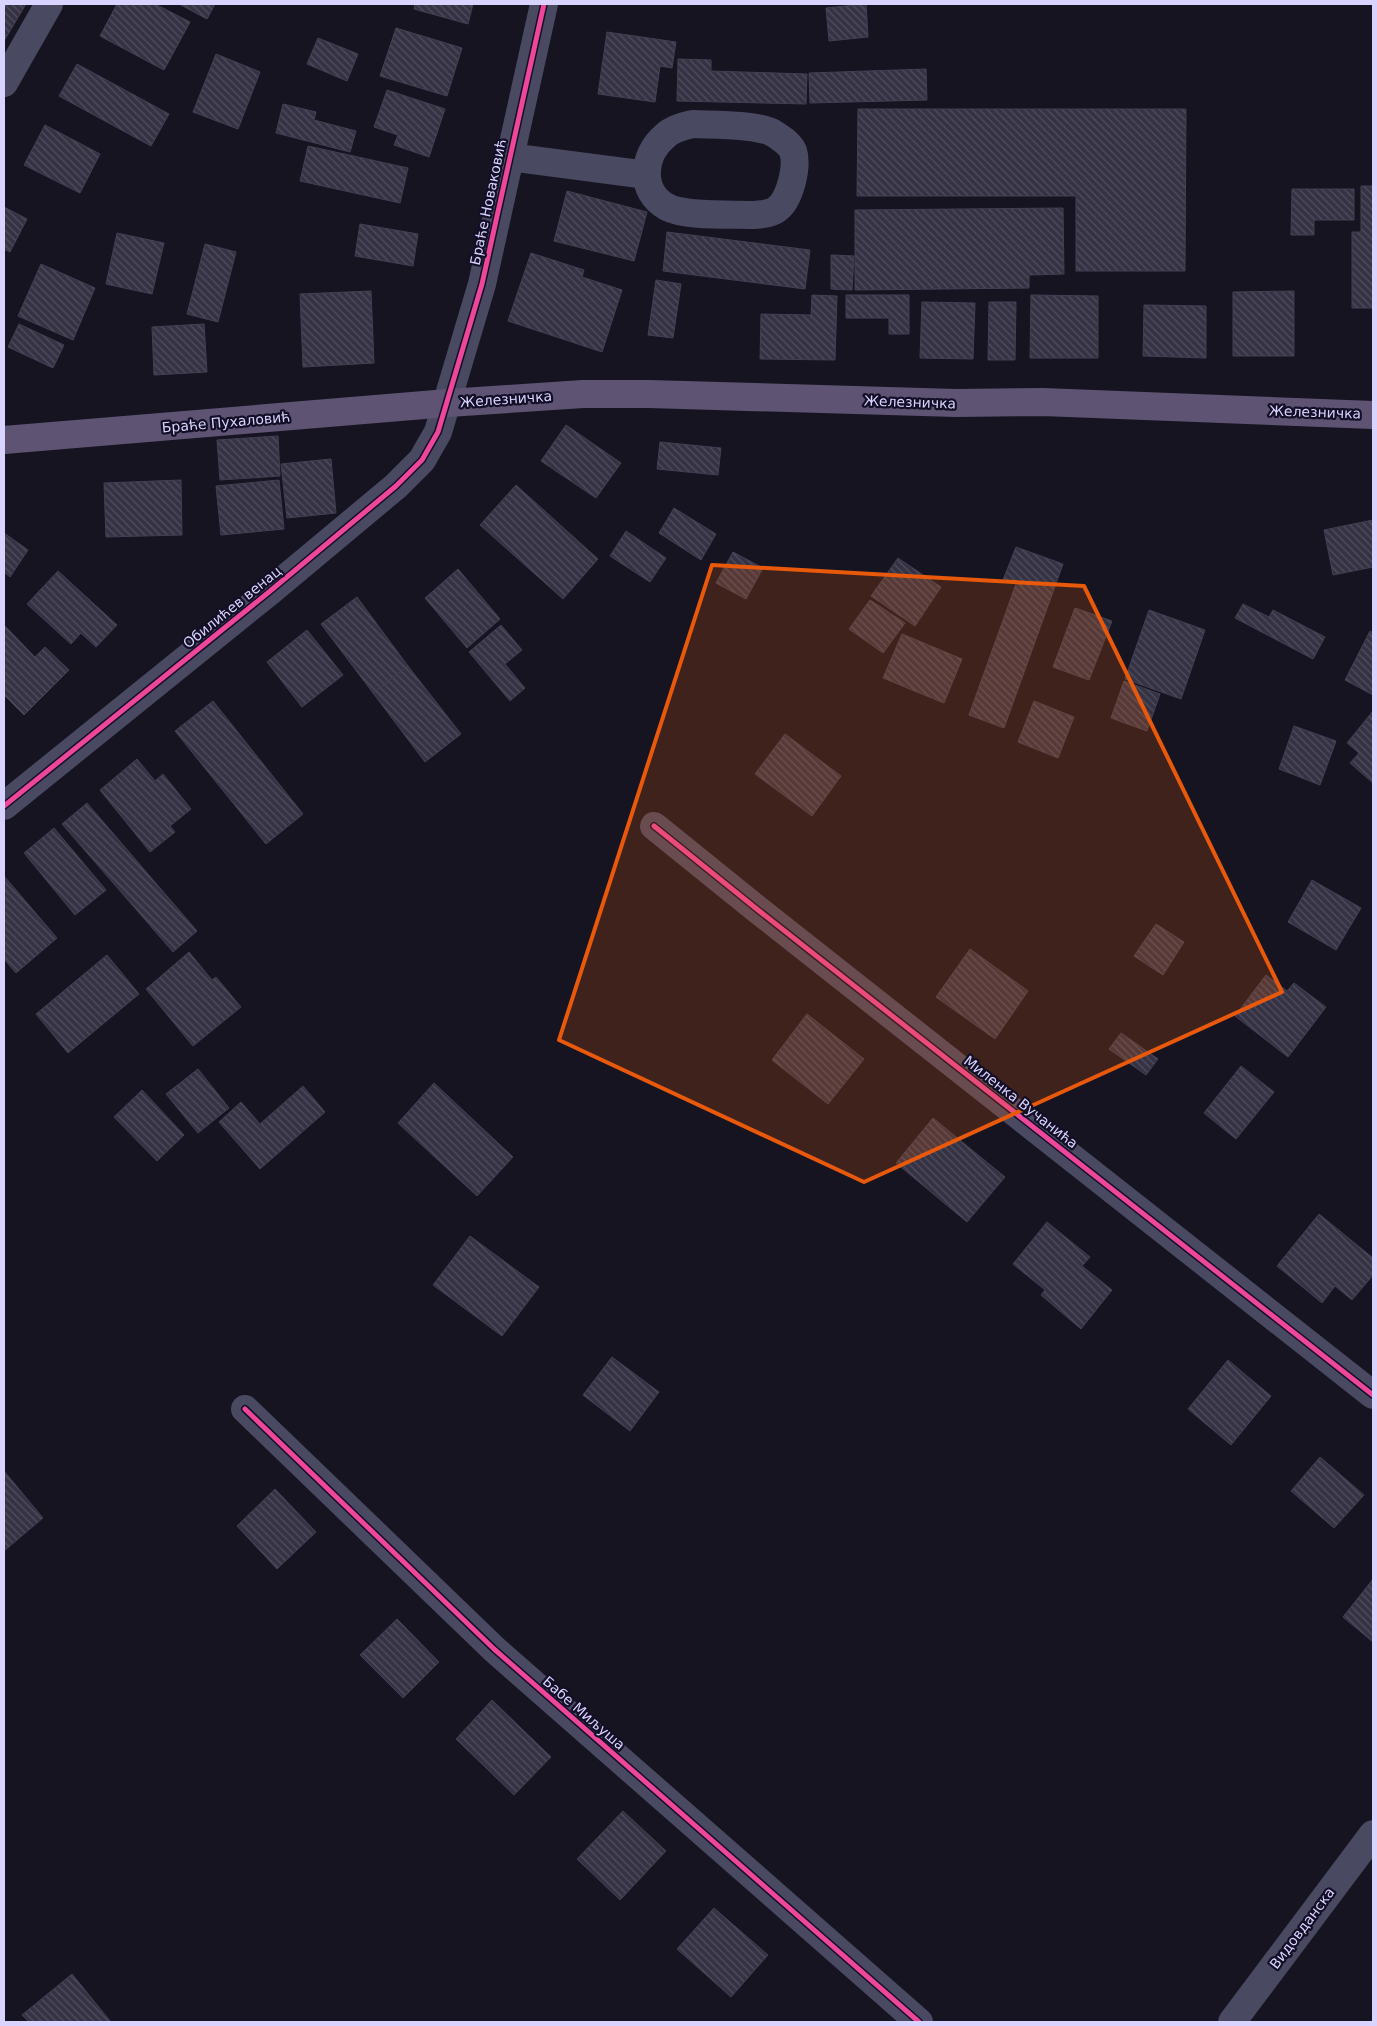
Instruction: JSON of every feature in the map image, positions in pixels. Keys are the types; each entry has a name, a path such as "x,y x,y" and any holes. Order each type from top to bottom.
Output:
{"main road":[{"name":"Железничка","path":"448,403 582,394 648,394 956,403 1043,402 1373,415"},
{"name":"Браће Пухаловић","path":"4,440 448,403"}],"street":[{"path":"4,83 49,4"},
{"name":"Браће Новаковић","path":"448,403 482,284 544,4"},
{"path":"693,124 763,129 787,142 794,158 788,195 776,210 766,214 681,212 668,208 651,194 647,175 651,153 665,135 682,126 693,124"},
{"path":"509,157 647,175"},
{"name":"Обилићев венац","path":"4,806 269,592 396,486 422,460 438,432 448,403"},
{"name":"Миленка Вучанића","path":"654,826 1373,1395"},
{"name":"Бабе Миљуша","path":"245,1409 494,1649 919,2022"},
{"name":"Видовданска","path":"1232,2022 1373,1834"}],"highlighted area":[{"path":"712,565 1084,586 1282,992 864,1182 559,1040"}],"building":[{"path":"4,4 26,4 4,41"},
{"path":"117,4 155,4 190,22 164,70 100,36"},
{"path":"179,4 215,4 207,19"},
{"path":"415,4 473,4 468,24 414,9"},
{"path":"866,4 868,37 829,41 826,8"},
{"path":"396,28 462,48 447,96 380,76"},
{"path":"607,32 676,42 672,68 660,66 655,102 598,94"},
{"path":"318,38 358,54 347,81 307,64"},
{"path":"216,54 260,72 238,129 193,112"},
{"path":"678,59 711,60 711,71 807,74 806,104 677,101"},
{"path":"77,64 169,114 151,146 59,96"},
{"path":"926,69 927,100 810,103 809,73"},
{"path":"387,90 445,109 429,157 394,145 398,135 374,127"},
{"path":"283,104 316,112 314,120 356,131 350,152 276,133"},
{"path":"858,109 1186,109 1185,271 1076,271 1076,196 857,196"},
{"path":"45,125 100,154 80,193 24,165"},
{"path":"308,146 408,168 400,203 300,181"},
{"path":"1361,186 1373,186 1373,308 1352,308 1352,232 1361,232"},
{"path":"1292,189 1354,189 1354,220 1314,220 1314,235 1291,235"},
{"path":"567,191 647,212 634,261 554,241"},
{"path":"4,207 27,219 10,252 4,249"},
{"path":"1063,208 1064,274 1029,275 1029,288 855,290 855,210"},
{"path":"360,224 418,234 413,266 355,256"},
{"path":"667,232 810,250 805,289 663,271"},
{"path":"117,233 164,243 152,294 106,284"},
{"path":"205,244 236,252 218,322 187,314"},
{"path":"531,253 584,270 582,277 622,290 602,352 508,321"},
{"path":"831,255 854,256 852,290 831,289"},
{"path":"41,264 95,288 73,340 18,316"},
{"path":"656,280 681,284 673,338 648,335"},
{"path":"371,291 374,363 303,367 300,294"},
{"path":"1294,291 1294,356 1233,356 1233,292"},
{"path":"812,295 837,296 835,360 760,359 761,314 811,315"},
{"path":"846,295 909,295 909,334 889,334 889,318 846,318"},
{"path":"1031,295 1098,296 1098,358 1030,358"},
{"path":"922,302 975,303 973,359 920,358"},
{"path":"989,302 1016,302 1015,360 988,360"},
{"path":"1144,305 1206,306 1206,358 1143,356"},
{"path":"19,324 64,345 53,368 8,347"},
{"path":"204,324 207,372 154,375 152,327"},
{"path":"566,425 621,463 596,498 541,461"},
{"path":"278,436 280,476 220,480 217,440"},
{"path":"660,442 721,448 718,475 657,469"},
{"path":"331,459 336,513 287,518 281,464"},
{"path":"181,480 182,535 106,537 104,483"},
{"path":"279,480 284,529 221,535 216,486"},
{"path":"516,485 598,559 563,599 480,525"},
{"path":"674,508 716,534 701,560 659,533"},
{"path":"1373,520 1373,567 1333,575 1324,530"},
{"path":"626,531 666,558 650,582 610,556"},
{"path":"4,533 28,550 10,577 4,572"},
{"path":"1016,547 1063,564 1004,728 969,715 1016,584 1003,580"},
{"path":"733,552 763,568 746,599 716,583"},
{"path":"898,558 941,587 915,626 871,596"},
{"path":"458,569 500,619 467,648 425,598"},
{"path":"58,571 117,625 96,647 81,633 71,644 27,604"},
{"path":"357,597 408,666 373,693 321,624"},
{"path":"870,600 905,623 883,653 849,629"},
{"path":"1243,604 1269,617 1273,610 1325,637 1313,659 1235,618"},
{"path":"1075,608 1112,621 1089,680 1053,667"},
{"path":"1149,610 1205,630 1181,699 1125,679"},
{"path":"4,625 35,657 45,647 69,670 24,715 4,695"},
{"path":"501,625 522,650 505,664 525,688 510,701 469,652"},
{"path":"307,630 343,675 302,707 267,662"},
{"path":"1370,631 1373,633 1373,695 1345,680"},
{"path":"902,634 962,659 944,703 883,678"},
{"path":"408,666 461,734 425,762 373,693"},
{"path":"1124,681 1160,694 1147,731 1111,718"},
{"path":"213,701 303,814 266,844 175,731"},
{"path":"1034,701 1074,717 1058,758 1018,742"},
{"path":"1373,711 1373,783 1350,763 1359,753 1347,743"},
{"path":"1294,726 1336,741 1320,785 1279,769"},
{"path":"785,734 841,776 812,816 755,774"},
{"path":"137,759 155,781 163,774 191,809 170,826 175,832 150,852 100,790"},
{"path":"87,803 197,931 173,952 62,824"},
{"path":"54,828 106,890 75,915 24,853"},
{"path":"4,876 57,938 16,973 4,959"},
{"path":"1312,880 1361,908 1336,950 1288,922"},
{"path":"1156,924 1184,942 1163,975 1134,956"},
{"path":"970,949 1028,991 995,1039 936,997"},
{"path":"189,952 212,980 216,977 241,1007 193,1046 146,989"},
{"path":"107,955 139,994 68,1053 36,1014"},
{"path":"1266,975 1287,991 1294,983 1326,1007 1288,1057 1235,1016"},
{"path":"807,1014 864,1059 828,1104 772,1060"},
{"path":"1121,1033 1158,1059 1146,1075 1109,1049"},
{"path":"1241,1066 1274,1092 1236,1139 1204,1113"},
{"path":"198,1069 229,1108 198,1133 166,1094"},
{"path":"434,1083 513,1157 477,1196 398,1123"},
{"path":"303,1086 325,1112 260,1169 219,1122 241,1102 260,1124"},
{"path":"142,1090 184,1135 157,1161 114,1117"},
{"path":"933,1118 1005,1177 967,1222 896,1163"},
{"path":"1319,1214 1373,1258 1373,1275 1352,1300 1335,1286 1322,1303 1277,1266"},
{"path":"1047,1222 1090,1257 1082,1266 1112,1290 1081,1329 1041,1295 1045,1290 1013,1264"},
{"path":"470,1236 539,1287 502,1336 433,1285"},
{"path":"612,1357 659,1392 630,1431 583,1395"},
{"path":"1228,1360 1271,1396 1231,1445 1188,1409"},
{"path":"1320,1457 1364,1495 1334,1528 1291,1491"},
{"path":"4,1471 43,1518 4,1551"},
{"path":"275,1489 316,1532 277,1569 237,1526"},
{"path":"1373,1579 1373,1642 1343,1617"},
{"path":"397,1619 439,1662 403,1698 360,1655"},
{"path":"492,1700 551,1757 514,1795 456,1739"},
{"path":"623,1811 666,1851 620,1900 577,1859"},
{"path":"714,1908 768,1955 731,1997 677,1949"},
{"path":"72,1974 111,2022 29,2022 22,2015"}],"cycle path":[{"path":"4,806 269,592 396,486 422,460 438,432 482,284 544,4"},
{"path":"654,826 1373,1395"},
{"path":"245,1409 494,1649 919,2022"}]}
